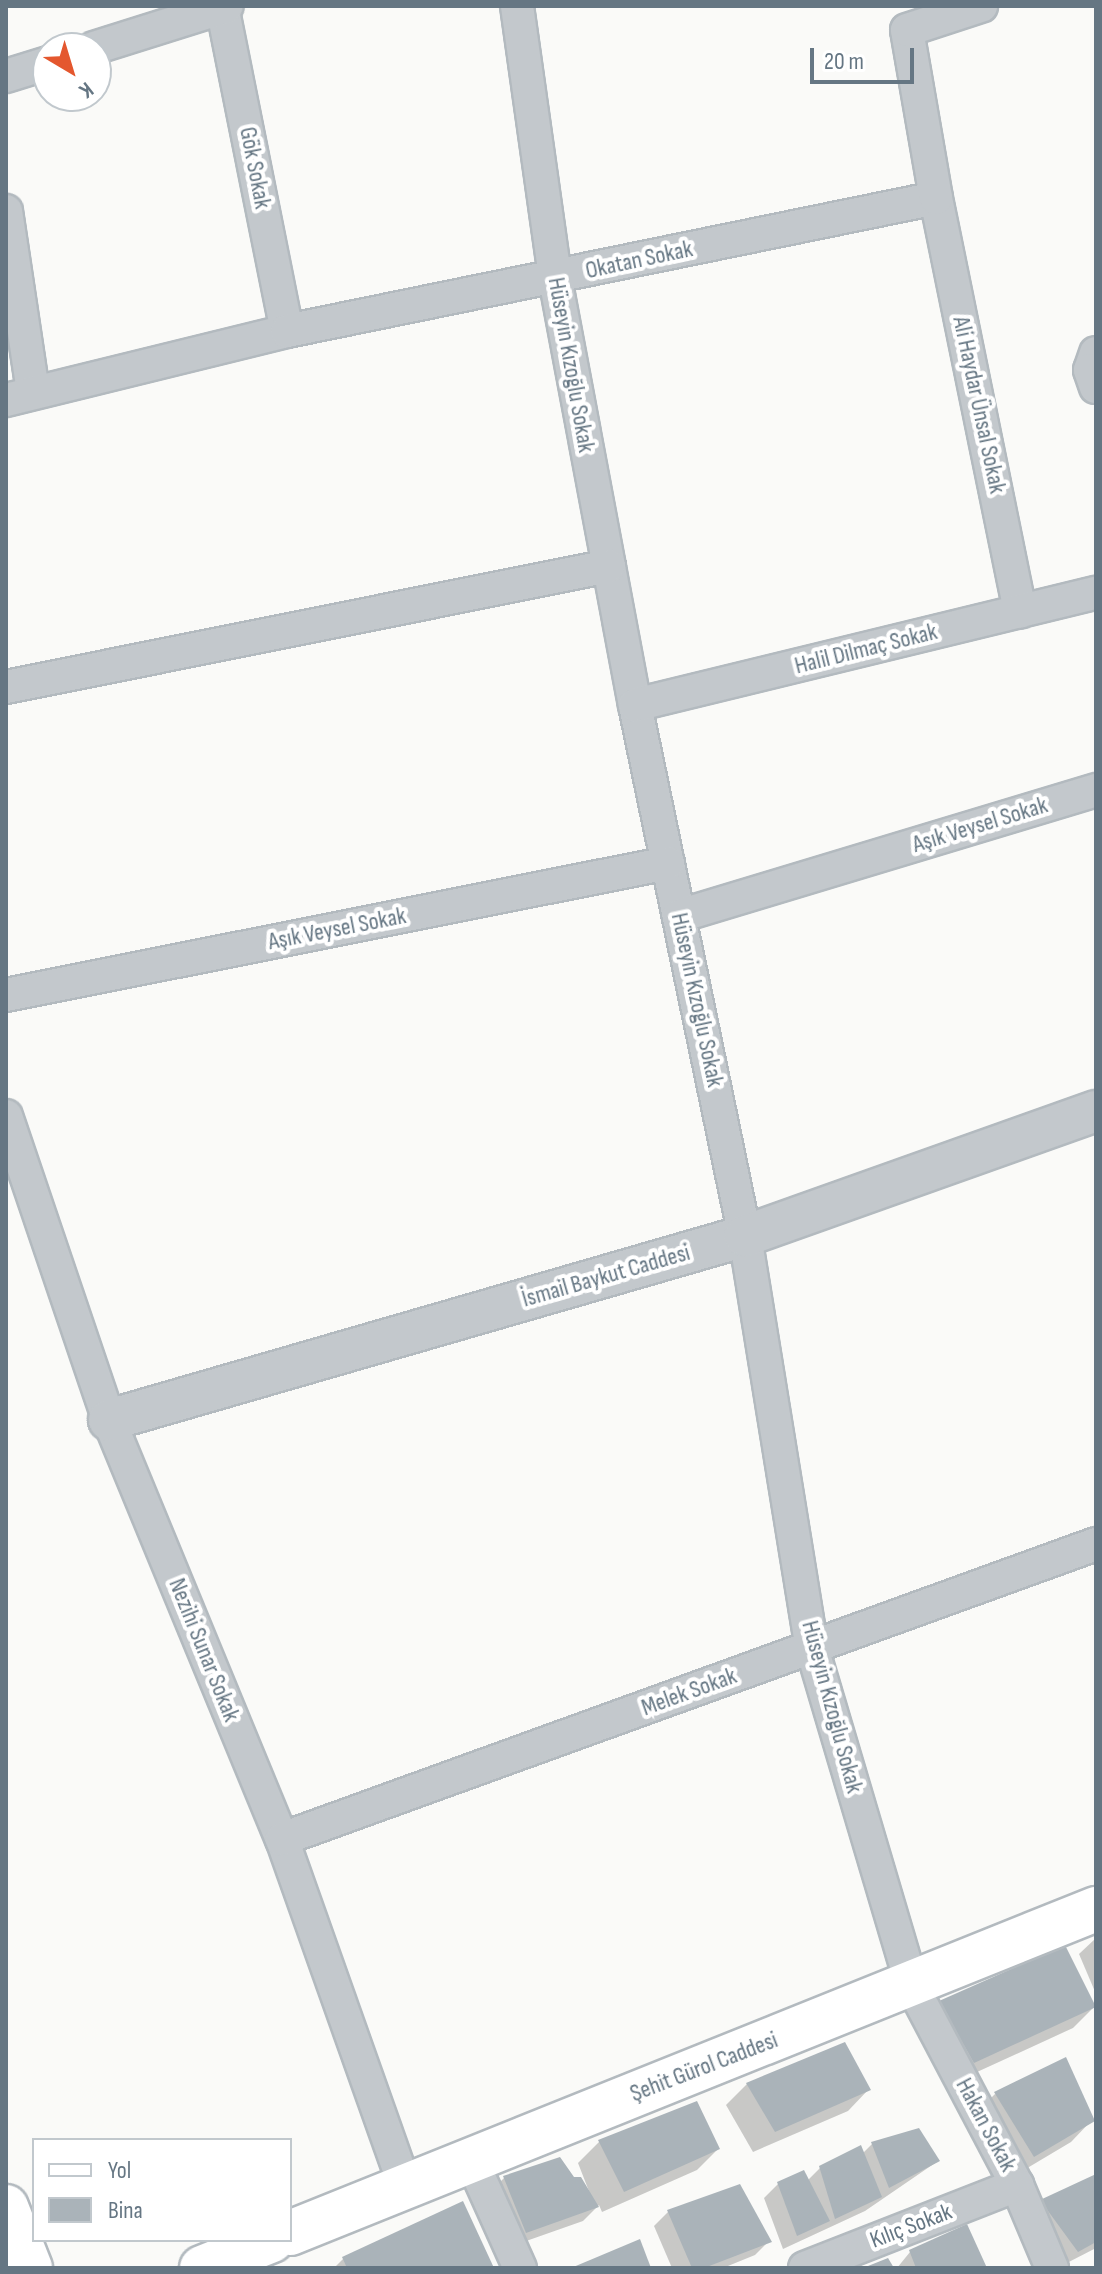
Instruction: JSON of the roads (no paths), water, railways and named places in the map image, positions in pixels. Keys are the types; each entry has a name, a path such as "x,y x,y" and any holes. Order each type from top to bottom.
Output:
{"main road":[{"name":"Şehit Gürol Caddesi","path":"301,2228 470,2157 912,1986 1096,1909"},
{"path":"202,2268 267,2242"},
{"name":"Şehit Gürol Caddesi","path":"263,2268 288,2242"}],"street":[{"path":"112,42 224,6"},
{"name":"Gök Sokak","path":"224,6 287,331"},
{"name":"Hüseyin Kızoğlu Sokak","path":"517,6 555,278 635,705 745,1236 812,1648 912,1986"},
{"path":"936,198 907,30 981,6"},
{"path":"6,76 32,68"},
{"name":"Okatan Sokak","path":"20,395 287,331 936,198"},
{"name":"Ali Haydar Ünsal Sokak","path":"936,198 1020,612"},
{"path":"6,211 20,395"},
{"path":"1096,353 1090,370 1096,387"},
{"path":"6,687 609,566"},
{"name":"Halil Dilmaç Sokak","path":"635,705 1096,593"},
{"name":"Aşık Veysel Sokak","path":"679,916 1096,790"},
{"name":"Aşık Veysel Sokak","path":"6,995 668,863"},
{"name":"İsmail Baykut Caddesi","path":"109,1420 745,1236 1096,1111"},
{"name":"Nezihi Sunar Sokak","path":"6,1116 109,1420 282,1839 404,2184"},
{"name":"Melek Sokak","path":"282,1839 1096,1544"},
{"name":"Hakan Sokak","path":"912,1986 1017,2185 1052,2268"},
{"path":"470,2157 520,2268"},
{"name":"Kılıç Sokak","path":"805,2268 1017,2185"}]}
